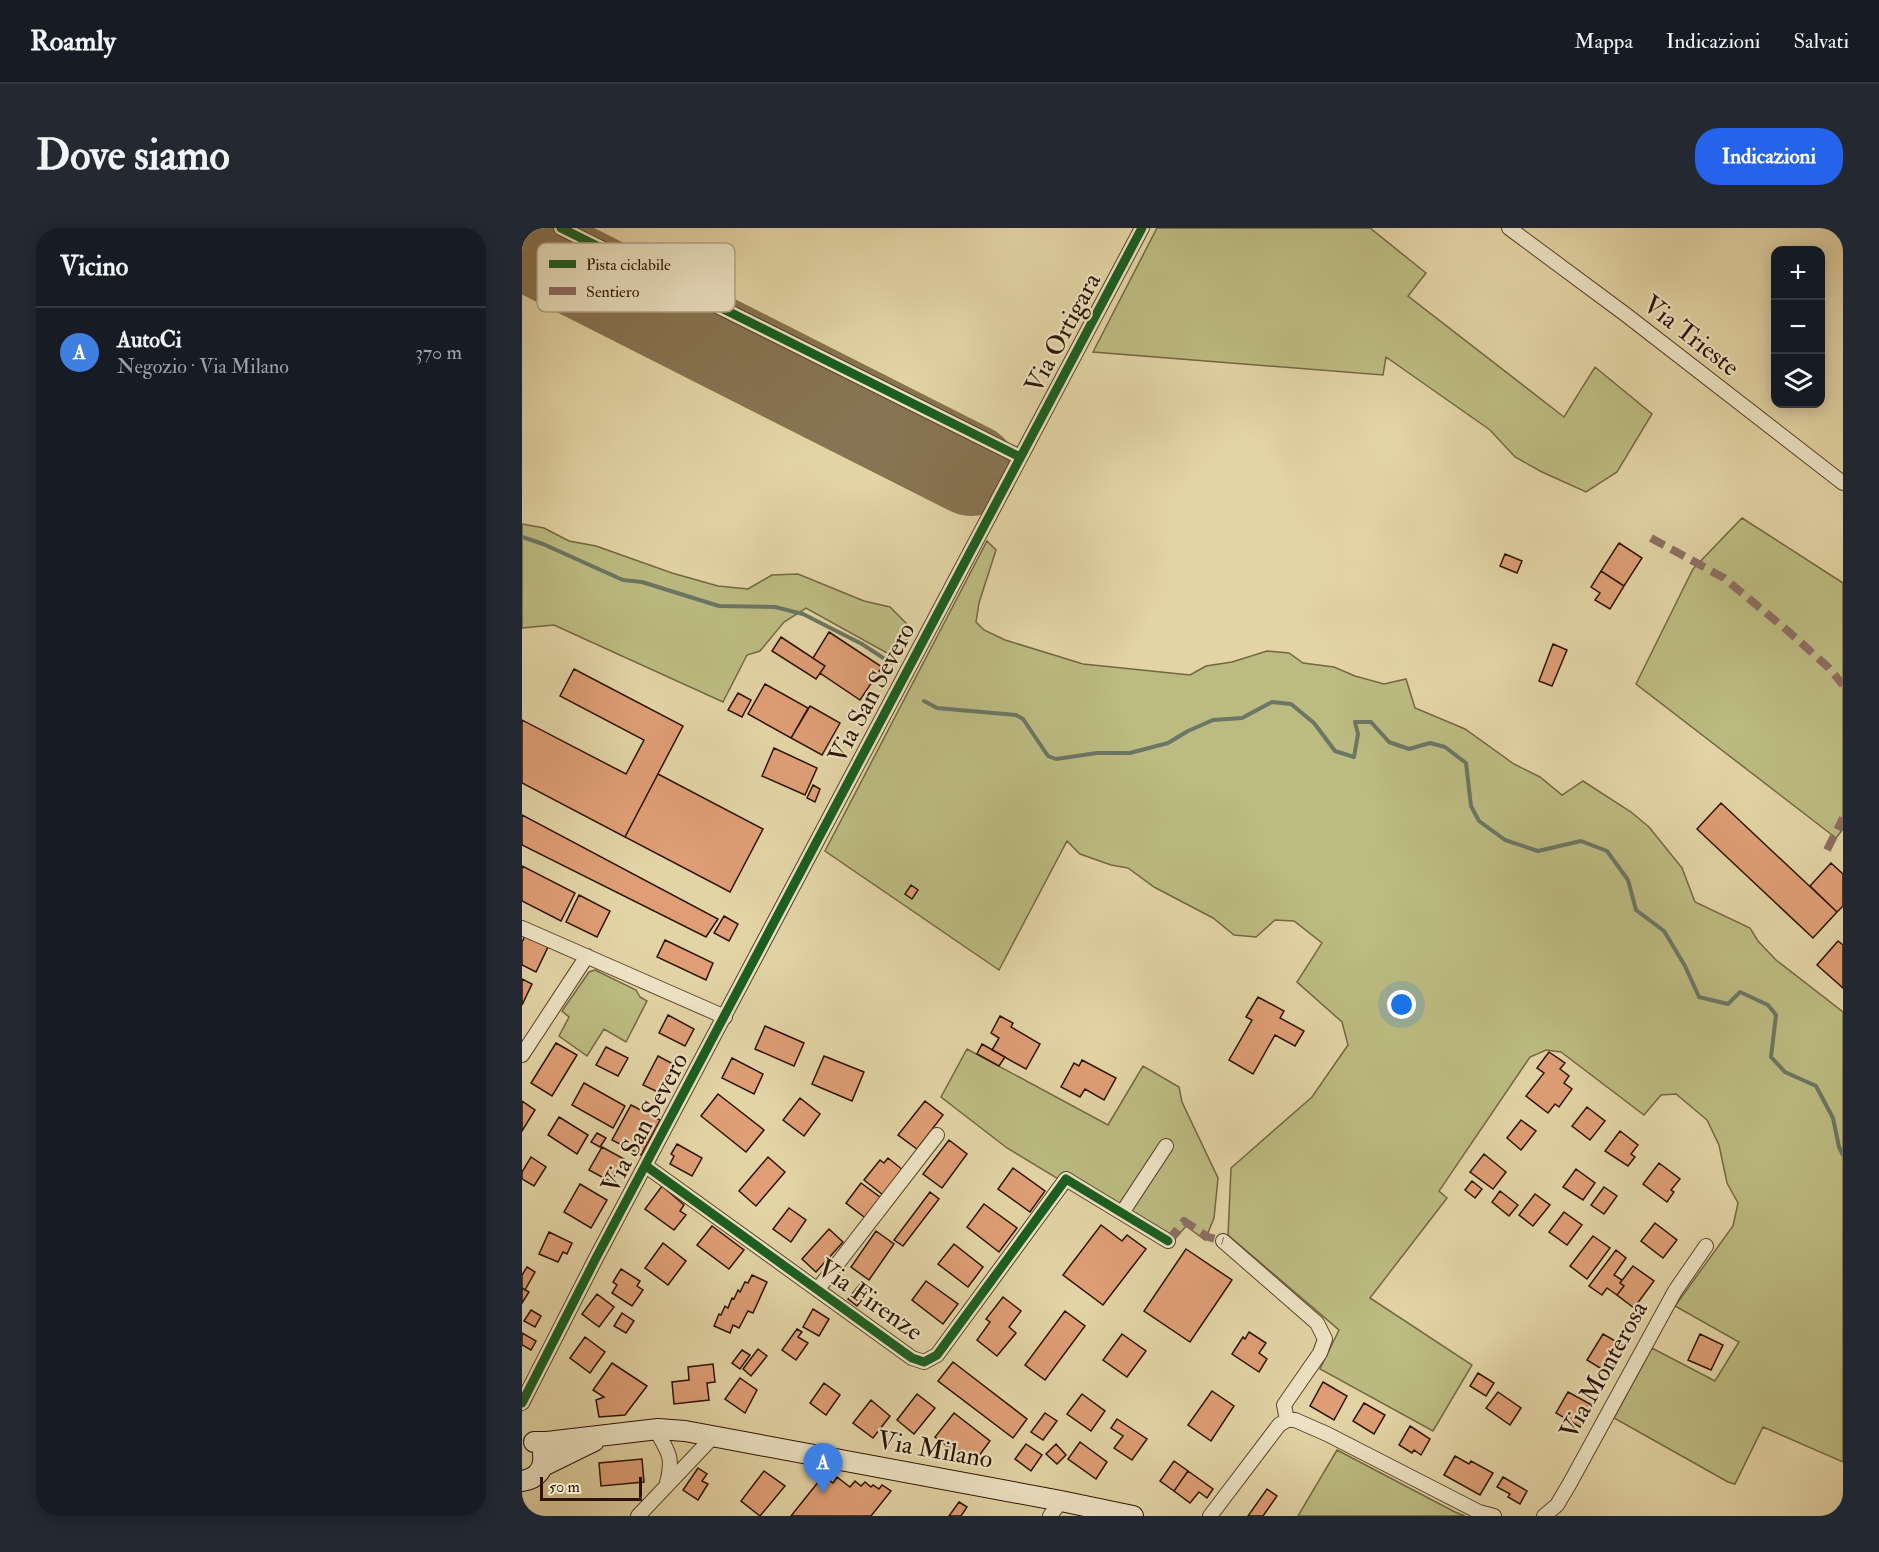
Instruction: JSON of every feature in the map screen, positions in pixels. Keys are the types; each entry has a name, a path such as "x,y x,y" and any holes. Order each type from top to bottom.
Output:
{"street":[{"path":"561,228 591,243"},
{"name":"Via Ortigara","path":"1020,457 1143,228"},
{"name":"Via Trieste","path":"1509,228 1625,314 1843,483"},
{"path":"729,312 1020,457"},
{"name":"Via San Severo","path":"522,1403 1020,457"},
{"path":"522,928 725,1017"},
{"path":"522,1055 587,956"},
{"path":"818,1290 937,1134"},
{"path":"1166,1146 1122,1213 1168,1241"},
{"name":"Via Firenze","path":"646,1166 912,1358 924,1362 937,1355 1066,1179 1122,1213"},
{"path":"1223,1241 1317,1323 1325,1339 1320,1353 1284,1405 1287,1420"},
{"name":"Via Monterosa","path":"1544,1516 1557,1505 1566,1491 1675,1291 1706,1246"},
{"path":"1210,1516 1279,1425 1287,1420 1295,1420 1327,1434 1479,1512 1494,1516"},
{"name":"Via Milano","path":"528,1440 605,1436 658,1429 685,1431 718,1440 1056,1508 1134,1516"},
{"name":"Via Milano","path":"637,1431 718,1440"},
{"path":"658,1434 670,1454 666,1485"},
{"name":"Via Milano","path":"522,1481 536,1476 543,1466 605,1436"},
{"path":"528,1440 542,1452 543,1466"},
{"path":"638,1516 666,1485 718,1440"}],"shaded area":[{"path":"1157,228 1370,228 1426,273 1408,296 1564,417 1595,367 1652,414 1617,472 1586,492 1515,457 1490,430 1386,357 1383,375 1093,352"},
{"path":"1742,518 1843,583 1843,829 1836,838 1636,684 1693,569"},
{"path":"522,524 544,528 569,541 596,546 672,573 718,586 748,589 772,575 798,574 864,601 890,607 913,630 896,658 806,608 784,622 760,651 747,655 723,702 554,625 522,628"},
{"path":"987,541 996,550 979,603 976,622 984,630 1005,640 1083,664 1190,675 1206,666 1232,662 1267,651 1289,653 1303,663 1334,667 1384,684 1406,679 1415,708 1465,729 1514,764 1540,777 1562,795 1583,781 1631,812 1649,827 1682,868 1695,902 1750,928 1758,941 1776,960 1843,1012 1843,1462 1763,1427 1735,1484 1614,1418 1652,1348 1715,1381 1739,1342 1675,1306 1733,1226 1738,1203 1727,1183 1719,1145 1707,1120 1676,1094 1661,1095 1644,1115 1561,1052 1546,1050 1530,1057 1439,1191 1447,1198 1370,1298 1472,1365 1433,1431 1320,1369 1339,1330 1228,1235 1231,1168 1312,1097 1348,1045 1342,1022 1297,982 1322,943 1294,921 1275,920 1256,937 1234,935 1213,918 1154,887 1128,868 1111,865 1080,854 1067,841 999,970 825,851"},
{"path":"595,970 636,990 640,997 647,1001 626,1042 604,1029 587,1056 559,1036 569,1017 562,1011 589,972"},
{"path":"967,1049 1108,1125 1143,1066 1179,1087 1182,1102 1218,1178 1214,1218 1205,1240 1186,1226 1169,1246 1007,1148 941,1097"},
{"path":"1337,1450 1455,1512 1465,1516 1298,1516"}],"building":[{"path":"1619,543 1642,558 1624,586 1601,571"},
{"path":"1505,554 1522,561 1517,573 1500,566"},
{"path":"1601,571 1624,586 1610,609 1595,600 1600,593 1591,587"},
{"path":"829,632 882,667 860,700 820,673 825,666 813,658"},
{"path":"781,637 825,666 816,679 772,651"},
{"path":"1553,644 1567,650 1552,686 1539,681"},
{"path":"574,669 683,726 625,837 522,783 522,720 626,774 644,740 560,696"},
{"path":"765,684 808,708 791,738 748,714"},
{"path":"738,693 751,700 742,717 728,710"},
{"path":"810,706 840,723 822,755 791,738"},
{"path":"774,748 817,768 805,795 762,776"},
{"path":"658,774 763,829 730,892 625,837"},
{"path":"813,785 820,789 815,802 807,798"},
{"path":"1721,803 1837,912 1813,938 1697,829"},
{"path":"522,815 718,919 706,937 522,845"},
{"path":"1831,863 1843,874 1843,906 1837,912 1810,886"},
{"path":"522,866 575,893 561,921 522,901"},
{"path":"911,885 918,890 912,899 905,894"},
{"path":"579,895 610,911 597,937 566,922"},
{"path":"724,916 738,924 729,941 714,933"},
{"path":"525,936 548,947 536,972 522,965 522,942"},
{"path":"665,940 713,963 706,980 657,957"},
{"path":"1838,941 1843,945 1843,988 1817,965"},
{"path":"522,979 532,984 522,1005"},
{"path":"1258,997 1284,1011 1280,1018 1304,1031 1295,1046 1275,1035 1253,1074 1229,1060 1252,1020 1246,1017"},
{"path":"668,1015 694,1029 685,1046 659,1033"},
{"path":"1000,1016 1013,1023 1011,1027 1040,1044 1026,1069 992,1050 999,1038 991,1033"},
{"path":"765,1026 804,1043 794,1066 755,1049"},
{"path":"556,1043 577,1055 552,1096 531,1083"},
{"path":"982,1044 1005,1057 999,1066 977,1054"},
{"path":"606,1047 628,1058 618,1076 596,1065"},
{"path":"1549,1052 1565,1063 1560,1069 1569,1076 1564,1083 1572,1089 1559,1107 1555,1104 1548,1113 1526,1096 1544,1073 1537,1068"},
{"path":"658,1056 675,1065 660,1093 643,1085"},
{"path":"824,1056 864,1072 852,1101 812,1084"},
{"path":"732,1058 763,1074 754,1094 722,1078"},
{"path":"1082,1060 1116,1078 1104,1100 1085,1089 1080,1097 1061,1087 1074,1063 1079,1066"},
{"path":"584,1083 625,1106 613,1128 572,1105"},
{"path":"718,1094 764,1130 746,1152 701,1116"},
{"path":"800,1098 820,1114 804,1136 783,1120"},
{"path":"522,1101 535,1110 522,1131"},
{"path":"925,1101 943,1115 917,1149 898,1135"},
{"path":"631,1105 660,1120 641,1155 612,1140"},
{"path":"1587,1107 1605,1121 1590,1140 1572,1126"},
{"path":"559,1117 588,1135 577,1154 548,1135"},
{"path":"1521,1120 1536,1131 1521,1150 1507,1138"},
{"path":"1620,1131 1638,1145 1631,1154 1635,1157 1628,1166 1605,1151"},
{"path":"597,1133 606,1138 600,1147 591,1142"},
{"path":"949,1140 967,1154 942,1188 923,1174"},
{"path":"677,1144 702,1158 692,1176 670,1164 674,1156 671,1154"},
{"path":"602,1147 624,1159 611,1182 589,1170"},
{"path":"1484,1154 1506,1172 1493,1189 1470,1172"},
{"path":"531,1157 546,1167 534,1186 522,1179 522,1172"},
{"path":"768,1157 785,1172 756,1206 739,1191"},
{"path":"888,1158 903,1170 883,1195 864,1180 880,1160 884,1163"},
{"path":"1659,1163 1680,1179 1671,1190 1674,1192 1667,1202 1643,1184"},
{"path":"1013,1168 1045,1191 1030,1212 998,1189"},
{"path":"1576,1169 1595,1183 1583,1200 1563,1187"},
{"path":"1472,1181 1482,1189 1475,1198 1465,1190"},
{"path":"861,1183 884,1200 868,1220 846,1203"},
{"path":"580,1184 607,1200 591,1228 564,1212"},
{"path":"662,1186 684,1205 680,1211 686,1215 674,1230 645,1209"},
{"path":"1604,1187 1617,1196 1604,1214 1591,1205"},
{"path":"1500,1191 1518,1205 1509,1216 1492,1202"},
{"path":"930,1192 939,1199 903,1246 894,1240"},
{"path":"1535,1194 1550,1205 1533,1226 1519,1215"},
{"path":"984,1204 1017,1228 999,1252 967,1227"},
{"path":"789,1208 806,1220 791,1242 773,1229"},
{"path":"1564,1212 1582,1225 1567,1245 1549,1232"},
{"path":"1655,1223 1677,1240 1663,1258 1641,1241"},
{"path":"1101,1225 1122,1241 1127,1235 1146,1249 1103,1305 1063,1275"},
{"path":"712,1226 744,1250 729,1269 697,1245"},
{"path":"829,1229 843,1242 816,1272 802,1259"},
{"path":"876,1231 894,1244 869,1280 851,1267"},
{"path":"549,1232 572,1243 567,1254 563,1252 558,1262 539,1254"},
{"path":"1593,1236 1610,1248 1587,1279 1570,1266"},
{"path":"663,1243 686,1261 668,1285 645,1268"},
{"path":"954,1244 983,1267 968,1287 938,1264"},
{"path":"1186,1249 1232,1280 1190,1342 1144,1311"},
{"path":"1616,1250 1626,1258 1614,1275 1622,1280 1620,1283 1624,1286 1617,1295 1607,1288 1602,1295 1589,1286"},
{"path":"1633,1266 1654,1281 1634,1308 1617,1295 1624,1286 1620,1283"},
{"path":"527,1267 535,1272 525,1290 522,1288 522,1275"},
{"path":"621,1269 640,1281 637,1286 643,1290 632,1306 612,1293 617,1285 613,1282"},
{"path":"752,1275 767,1282 753,1313 748,1311 739,1328 733,1325 730,1333 714,1326 719,1314 721,1315 725,1306 728,1308 732,1298 734,1299 738,1290 740,1292 745,1282 748,1283"},
{"path":"926,1281 958,1304 943,1324 912,1300"},
{"path":"860,1284 869,1291 857,1306 848,1299"},
{"path":"522,1288 529,1292 522,1303"},
{"path":"597,1294 614,1307 599,1327 582,1314"},
{"path":"1003,1297 1021,1311 1009,1327 1016,1333 997,1356 977,1340 990,1322 986,1319"},
{"path":"813,1309 829,1319 819,1336 803,1327"},
{"path":"531,1310 541,1316 535,1327 524,1321"},
{"path":"1065,1311 1085,1326 1045,1380 1025,1365"},
{"path":"622,1313 634,1321 626,1333 614,1326"},
{"path":"797,1329 802,1332 798,1337 808,1343 796,1360 782,1350"},
{"path":"1249,1332 1266,1343 1259,1353 1267,1359 1259,1372 1232,1354"},
{"path":"522,1333 536,1341 531,1350 522,1345"},
{"path":"1122,1334 1146,1351 1127,1377 1103,1360"},
{"path":"1603,1334 1624,1346 1608,1373 1587,1360"},
{"path":"1700,1334 1723,1345 1711,1370 1688,1360"},
{"path":"585,1337 605,1352 590,1373 570,1358"},
{"path":"758,1349 767,1356 751,1376 743,1369"},
{"path":"742,1350 750,1355 740,1369 732,1363"},
{"path":"953,1362 1027,1419 1013,1438 938,1381"},
{"path":"612,1363 647,1386 625,1415 599,1417 596,1400 604,1397 593,1390"},
{"path":"713,1364 715,1382 707,1383 709,1400 674,1404 672,1382 689,1380 688,1367"},
{"path":"1478,1373 1494,1383 1486,1396 1470,1386"},
{"path":"740,1378 757,1390 745,1413 725,1399"},
{"path":"1323,1382 1347,1396 1334,1420 1310,1406"},
{"path":"824,1383 840,1395 826,1415 810,1403"},
{"path":"1212,1391 1234,1406 1211,1441 1188,1425"},
{"path":"1498,1392 1521,1408 1510,1425 1486,1408"},
{"path":"1568,1392 1592,1405 1580,1427 1556,1413"},
{"path":"917,1394 935,1408 914,1434 897,1420"},
{"path":"1082,1394 1105,1411 1091,1431 1067,1414"},
{"path":"871,1400 890,1416 873,1438 853,1423"},
{"path":"1364,1403 1385,1415 1374,1434 1353,1421"},
{"path":"954,1413 990,1441 975,1461 961,1450 958,1454 935,1437"},
{"path":"1045,1413 1057,1421 1043,1440 1031,1432"},
{"path":"1117,1419 1147,1439 1132,1460 1114,1448 1123,1436 1111,1428"},
{"path":"1410,1426 1430,1439 1421,1455 1414,1450 1412,1453 1399,1445"},
{"path":"1080,1442 1107,1462 1096,1479 1068,1459"},
{"path":"1026,1444 1042,1455 1031,1471 1015,1459"},
{"path":"1056,1444 1066,1455 1057,1464 1046,1454"},
{"path":"1455,1456 1469,1464 1471,1461 1493,1473 1480,1495 1444,1475"},
{"path":"642,1459 644,1482 601,1486 599,1463"},
{"path":"1174,1461 1188,1471 1174,1491 1160,1481"},
{"path":"698,1468 707,1474 702,1481 708,1484 698,1500 683,1490"},
{"path":"764,1471 785,1486 760,1516 741,1501"},
{"path":"1188,1471 1213,1489 1207,1498 1199,1492 1190,1503 1174,1491"},
{"path":"823,1476 833,1483 837,1477 850,1487 855,1481 861,1486 865,1482 879,1489 882,1485 891,1491 871,1516 791,1516"},
{"path":"1503,1477 1527,1491 1520,1504 1508,1497 1510,1494 1497,1487"},
{"path":"1267,1489 1277,1496 1263,1516 1248,1516"},
{"path":"959,1502 967,1507 961,1516 949,1516"},
{"path":"522,1507 537,1516 522,1516"}],"waterway":[{"path":"522,537 623,580 642,582 719,606 775,607 803,614 862,644 891,663"},
{"path":"924,701 937,708 1016,715 1023,719 1048,756 1056,759 1097,753 1130,753 1168,743 1213,720 1242,718 1272,702 1291,704 1314,723 1335,751 1354,757 1358,734 1355,722 1371,722 1389,742 1409,749 1430,743 1445,747 1466,763 1471,806 1479,821 1505,840 1538,851 1581,841 1607,851 1628,880 1636,910 1664,931 1685,966 1699,997 1728,1004 1740,992 1768,1005 1776,1015 1771,1057 1785,1072 1816,1086 1833,1118 1843,1155"}],"runway":[{"path":"522,243 537,251"},
{"path":"658,312 971,470"}],"marked path":[{"path":"1651,538 1724,578 1788,631 1829,668 1843,685"},
{"path":"1827,850 1843,818"},
{"path":"1168,1241 1184,1221 1208,1237 1223,1241"}],"cycle path":[{"path":"561,228 591,243"},
{"path":"522,1403 596,1258 1142,228"},
{"path":"729,312 1020,457"},
{"path":"646,1166 912,1358 924,1362 937,1355 1066,1179 1168,1241"}],"place":[{"name":"AutoCi","path":"823,1493"}]}
